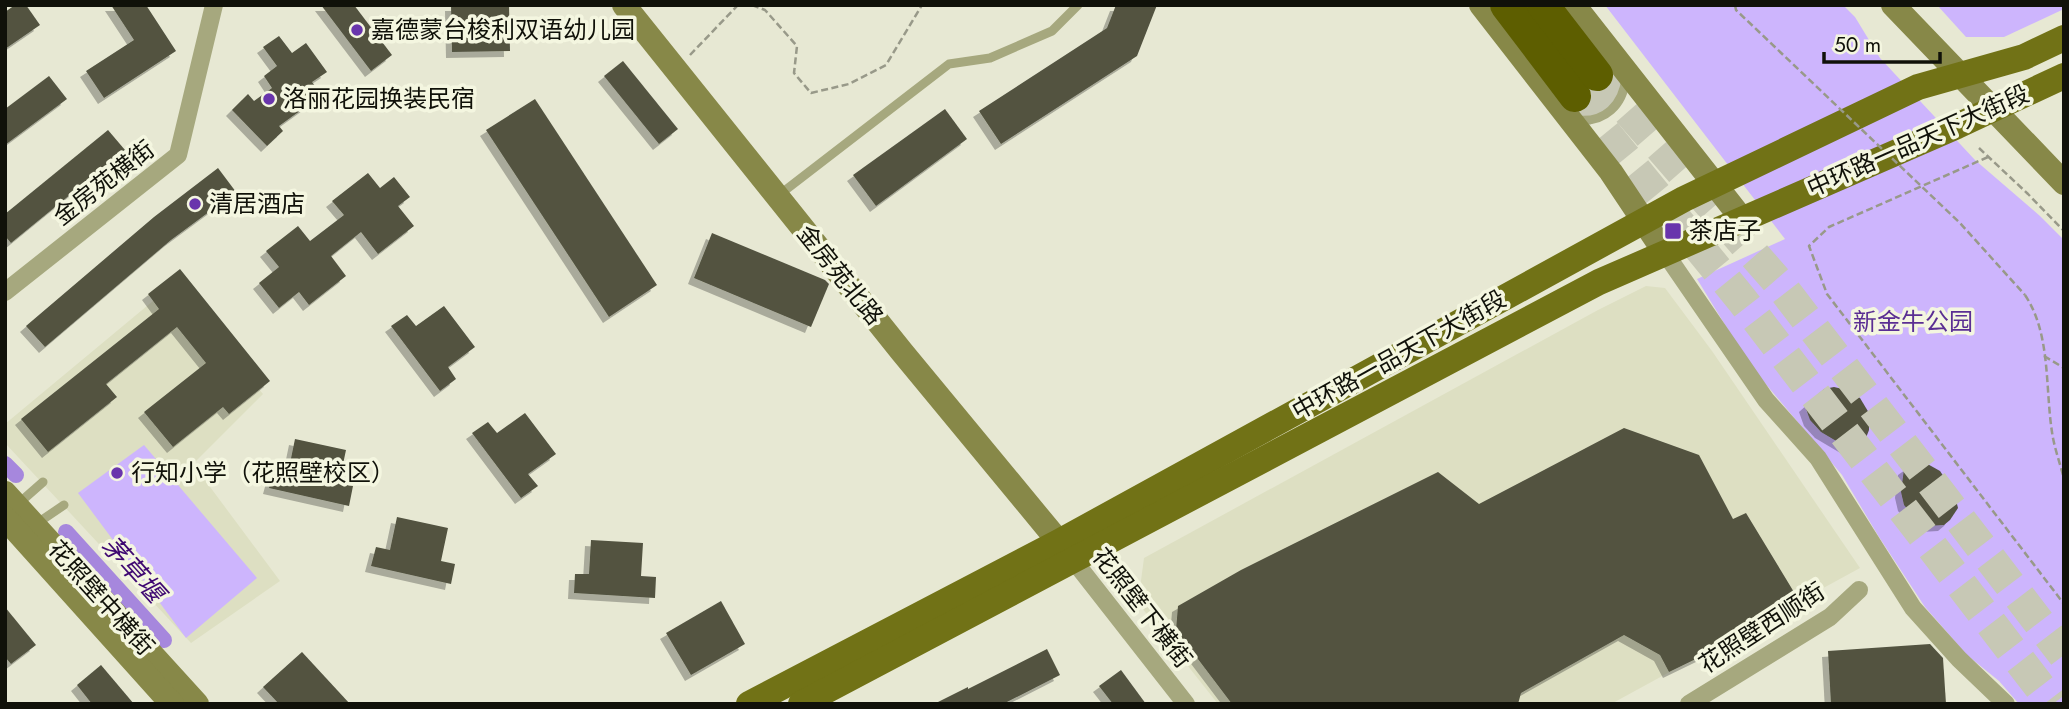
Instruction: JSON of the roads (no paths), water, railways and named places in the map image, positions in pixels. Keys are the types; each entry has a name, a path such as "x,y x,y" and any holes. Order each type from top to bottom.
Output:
{"highway":[{"path":"1506,5 1592,90"},
{"path":"1543,5 1592,90"}],"main road":[{"name":"中环路一品天下大街段","path":"801,704 1644,220 1918,87 2024,57 2064,38"},
{"name":"中环路一品天下大街段","path":"749,704 1066,551 1600,282 2064,76"}],"street":[{"name":"金房苑横街","path":"5,292 178,155 214,5"},
{"name":"金房苑北路","path":"624,5 1066,551"},
{"path":"1481,5 1718,185 1742,219"},
{"path":"1574,5 1611,172 1766,400 1818,457 1913,608 1959,659 2006,704"},
{"path":"1893,5 2064,183"},
{"name":"花照壁中横街","path":"9,506 34,525 197,704"},
{"name":"花照壁中横街","path":"9,506 172,704"},
{"name":"花照壁下横街","path":"1066,551 1186,704"},
{"name":"花照壁西顺街","path":"1689,704 1830,617 1859,590"}],"lane":[{"path":"777,196 949,64 990,58 1052,31 1078,5"},
{"path":"9,506 43,482"},
{"path":"34,525 64,505"}],"waterway":[{"name":"茅草堰","path":"5,464 16,475"},
{"name":"茅草堰","path":"66,532 164,640"}],"tunnel":[{"path":"1597,75 1778,282 2064,655"},
{"path":"1575,96 1742,300 2053,704"}],"place":[{"name":"嘉德蒙台梭利双语幼儿园","path":"357,30"},
{"name":"洛丽花园换装民宿","path":"269,99"},
{"name":"清居酒店","path":"195,204"},
{"name":"茶店子","path":"1673,231"},
{"name":"行知小学（花照壁校区）","path":"117,473"}],"park label":[{"name":"新金牛公园","path":"1913,322"}]}
